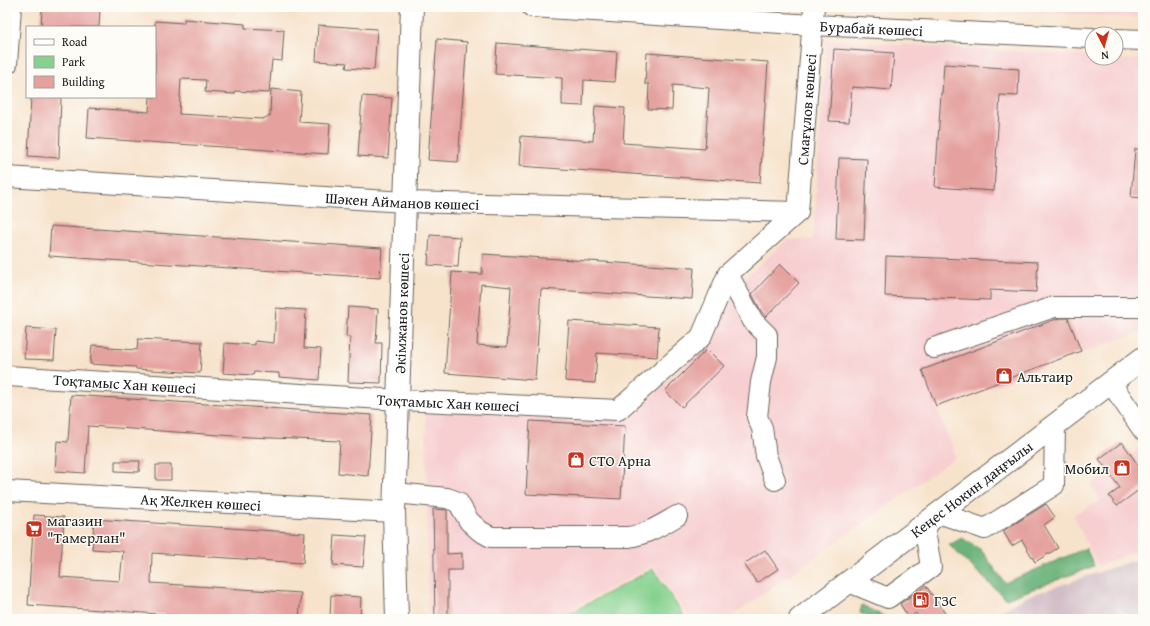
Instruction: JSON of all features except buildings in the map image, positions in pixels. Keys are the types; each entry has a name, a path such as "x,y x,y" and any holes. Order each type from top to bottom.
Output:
{"main road":[{"name":"Әкімжанов көшесі","path":"397,619 395,503 412,7"},
{"name":"Кеңес Нокин даңғылы","path":"800,619 1143,358"}],"street":[{"path":"7,64 11,7"},
{"name":"Бурабай көшесі","path":"532,7 814,16 1084,37"},
{"name":"Смағұлов көшесі","path":"798,212 814,16"},
{"path":"1124,39 1143,40"},
{"name":"Шәкен Айманов көшесі","path":"7,177 405,202 798,212"},
{"name":"Тоқтамыс Хан көшесі","path":"7,376 399,400 618,410 701,337 728,274 798,212"},
{"path":"728,274 753,321 767,335 767,357 761,382 757,416 762,428 766,456 775,480"},
{"path":"934,348 1054,307 1143,307"},
{"path":"1111,383 1143,430"},
{"path":"849,582 888,598 931,567 932,519 985,529 1054,485 1055,425"},
{"name":"Ақ Желкен көшесі","path":"7,491 395,503 447,498 458,502 469,521 480,531 491,537 639,536 677,516"}],"shaded area":[{"path":"953,7 1143,7 1143,18 1013,10"},
{"path":"826,40 1084,56 1084,66 1124,66 1124,59 1143,60 1143,331 1084,352 937,409 956,457 728,619 690,619 654,565 554,619 428,619 426,408 631,418 710,340 731,290 787,240 813,239"},
{"path":"1122,442 1131,455 1140,447 1143,452 1143,548 1098,566 1073,515 1101,500 1090,485 1108,472 1099,459"},
{"path":"1143,559 1143,619 988,619 1028,596 1129,562"}],"green space":[{"path":"962,538 981,550 1005,583 1086,548 1094,566 1006,599 949,545"},
{"path":"653,569 686,619 559,619"},
{"path":"862,605 889,619 873,619 860,613"}],"place":[{"name":"Альтаир","path":"1004,376"},
{"name":"СТО Арна","path":"576,460"},
{"name":"Мобил","path":"1122,468"},
{"name":"магазин \"Тамерлан\"","path":"34,529"},
{"name":"ГЗС","path":"921,600"}]}
